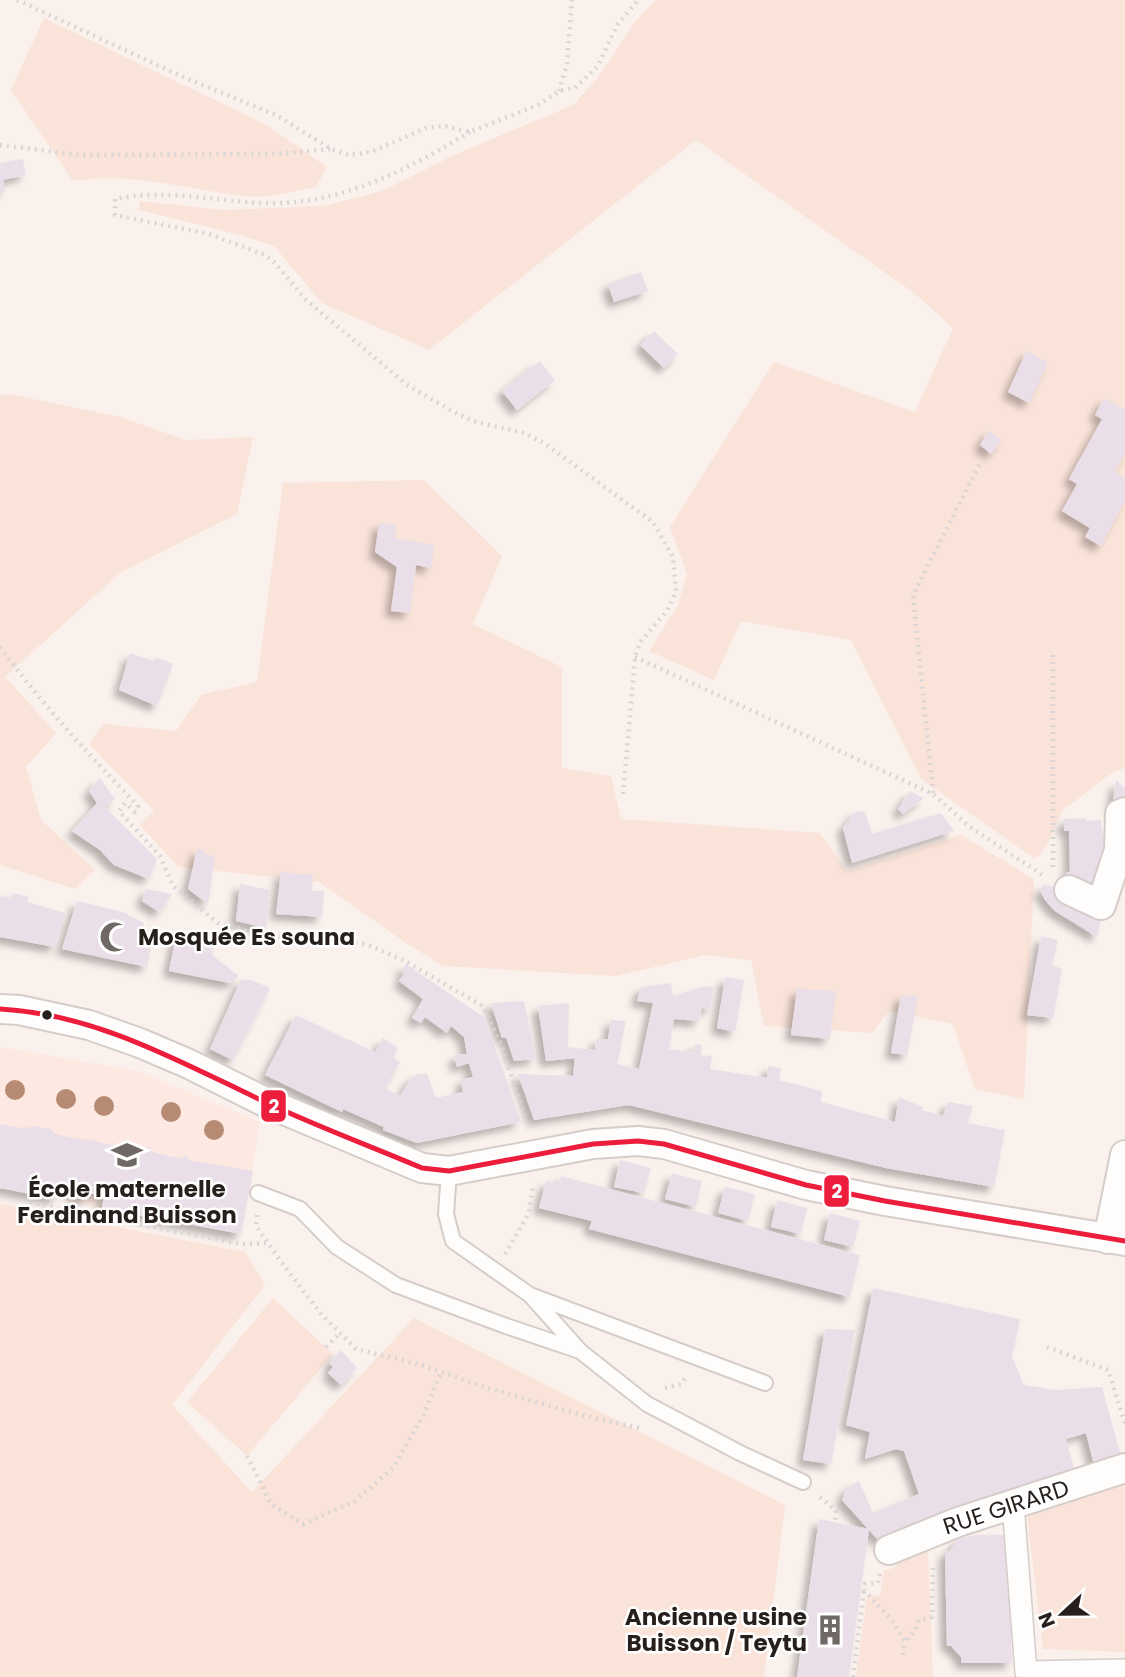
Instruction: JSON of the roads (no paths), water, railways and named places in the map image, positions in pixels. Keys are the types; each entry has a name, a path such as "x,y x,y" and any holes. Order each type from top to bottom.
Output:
{"street":[{"path":"1061,886 1101,905 1119,850 1119,814 1125,812"},
{"path":"0,1009 19,1010 89,1025 190,1064 265,1102 422,1168 449,1171 593,1144 638,1141 664,1144 819,1188 1117,1240 1125,1155"},
{"name":"RUE GIRARD","path":"885,1558 933,1532 1125,1468"},
{"path":"1013,1504 1026,1674 1125,1670"}],"lane":[{"path":"449,1171 446,1214 453,1241 530,1295 580,1351 647,1404 740,1454 803,1482"},
{"path":"258,1193 300,1209 337,1247 396,1285 580,1351"},
{"path":"530,1295 765,1383"}],"place":[{"name":"Mosquée Es souna","path":"115,937"},
{"name":"École maternelle Ferdinand Buisson","path":"127,1155"},
{"name":"Ancienne usine Buisson / Teytu","path":"830,1630"}]}
